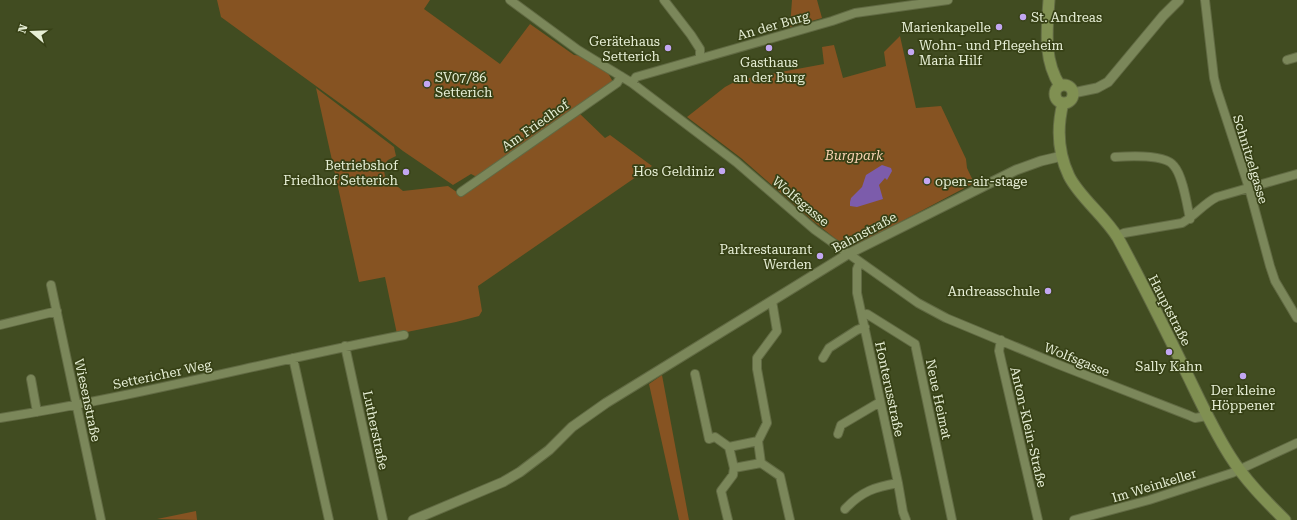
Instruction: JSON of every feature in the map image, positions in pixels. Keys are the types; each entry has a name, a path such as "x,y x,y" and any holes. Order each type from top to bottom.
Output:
{"main road":[{"path":"1049,0 1047,42 1052,72 1060,86"},
{"path":"1063,85 1069,86 1073,93 1071,99 1063,102 1058,100 1056,90 1063,85"},
{"name":"Hauptstraße","path":"1063,102 1059,133 1062,156 1069,176 1117,236 1204,411 1230,456 1239,470 1258,493 1285,520"}],"street":[{"path":"664,0 692,35 700,49 700,58"},
{"name":"An der Burg","path":"632,83 636,77 887,4 948,0"},
{"path":"1073,93 1097,88 1108,82 1163,16 1179,0"},
{"name":"Schnitzelgasse","path":"1205,0 1214,78 1249,188 1275,281 1297,318"},
{"name":"Wolfsgasse","path":"515,1 578,50 632,83 736,162 815,230 918,303 946,318 1057,364 1195,418 1204,411"},
{"path":"1287,60 1297,57"},
{"name":"Am Friedhof","path":"461,192 617,83 621,76"},
{"name":"Bahnstraße","path":"418,518 503,482 520,472 549,450 572,427 589,414 848,254 1016,170 1041,161 1062,156"},
{"path":"1115,157 1151,157 1166,160 1174,164 1179,174 1190,219"},
{"path":"1117,236 1124,233 1182,223 1190,219 1211,200 1297,174"},
{"name":"Honterusstraße","path":"860,262 857,269 857,293 903,512 906,520"},
{"name":"Wiesenstraße","path":"51,285 101,520"},
{"path":"761,463 758,441 767,424 757,358 777,331 772,301"},
{"path":"0,325 57,312"},
{"name":"Neue Heimat","path":"862,315 867,314 915,344 952,520"},
{"path":"823,358 829,348 857,330 865,328"},
{"name":"Settericher Weg","path":"0,418 76,405 404,334"},
{"name":"Anton-Klein-Straße","path":"1001,340 999,351 1038,520"},
{"name":"Lutherstraße","path":"345,346 383,520"},
{"path":"293,358 329,520"},
{"path":"695,374 709,439 715,437 729,447 734,468 733,475 721,491 728,520"},
{"path":"31,379 37,412"},
{"path":"838,434 841,425 880,402"},
{"path":"729,447 758,441"},
{"name":"Im Weinkeller","path":"1074,520 1149,500 1239,470 1297,443"},
{"path":"734,468 761,463 780,476 790,520"},
{"path":"845,509 854,499 874,488 898,483"}],"green space":[{"path":"217,0 430,0 424,9 500,64 530,24 574,55 584,56 608,73 613,82 477,177 471,174 453,185 403,151 367,123 221,17"},
{"path":"792,0 817,0 822,18 790,27"},
{"name":"Burgpark","path":"900,36 916,108 941,106 966,159 967,168 974,183 853,247 836,239 813,221 741,158 687,117 725,87 738,80 824,64 822,47 834,45 843,78 886,66 884,52"},
{"path":"316,88 394,147 396,156 388,160 383,166 385,176 403,191 448,186 461,195 579,113 605,138 610,135 652,166 478,286 482,311 479,316 397,334 385,277 359,282"},
{"path":"662,375 689,520 679,520 649,384"},
{"path":"196,511 197,520 156,519 157,519"}],"shaded area":[{"path":"882,165 891,168 892,171 887,180 885,178 879,185 883,199 857,207 850,206 851,198 862,187 866,175"}],"place":[{"name":"St. Andreas","path":"1023,17"},
{"name":"Marienkapelle","path":"999,27"},
{"name":"Gerätehaus Setterich","path":"668,48"},
{"name":"Gasthaus an der Burg","path":"769,48"},
{"name":"Wohn- und Pflegeheim Maria Hilf","path":"911,52"},
{"name":"SV07/86 Setterich","path":"427,84"},
{"name":"Hos Geldiniz","path":"722,171"},
{"name":"Betriebshof Friedhof Setterich","path":"406,172"},
{"name":"open-air-stage","path":"927,181"},
{"name":"Parkrestaurant Werden","path":"820,256"},
{"name":"Andreasschule","path":"1048,291"},
{"name":"Sally Kahn","path":"1169,352"},
{"name":"Der kleine Höppener","path":"1243,376"}]}
